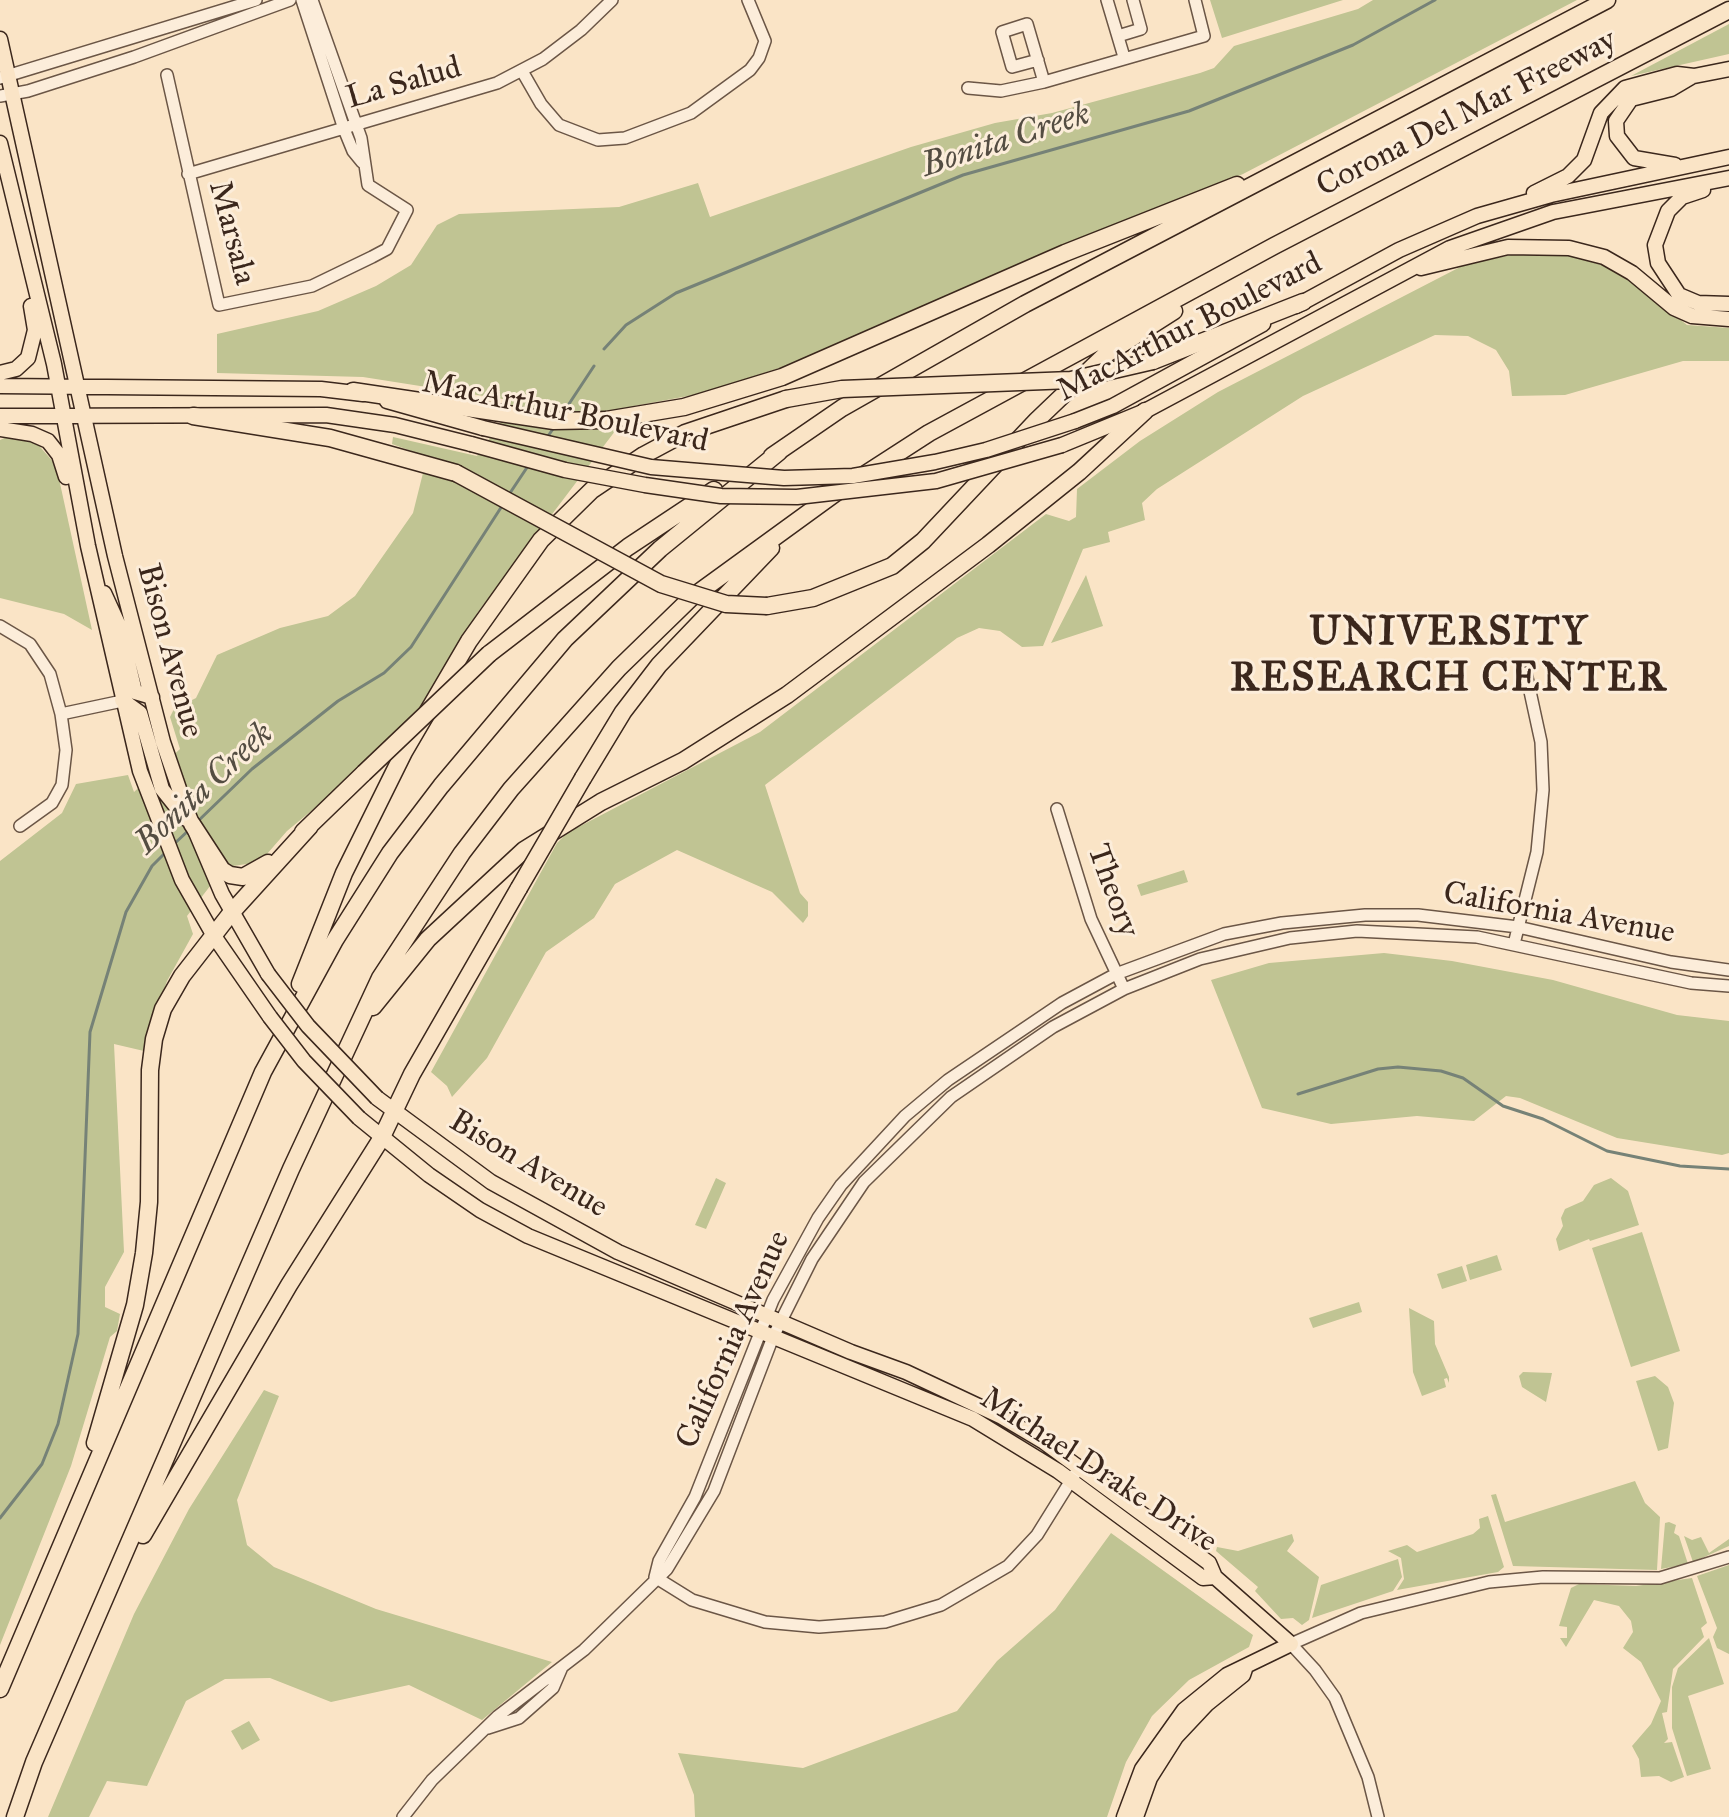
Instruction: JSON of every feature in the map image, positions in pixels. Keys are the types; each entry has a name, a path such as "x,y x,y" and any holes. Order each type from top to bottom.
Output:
{"highway":[{"name":"Corona Del Mar Freeway","path":"1284,170 1607,0"},
{"name":"Corona Del Mar Freeway","path":"1274,246 1729,10"},
{"path":"353,391 554,421 606,420 655,413 717,398 782,377 1169,210 1284,170"},
{"path":"64,1539 135,1305 149,1202 150,1070 154,1039 163,1009 182,976 231,913 310,826 489,654 673,514 779,452 842,408 1025,304 1284,170"},
{"path":"15,1817 34,1762 350,1037 380,978 462,853 551,741 619,668 691,598 811,508 929,433 1274,246"},
{"path":"193,416 330,438 456,473 661,584 726,604 767,606 813,598 892,566 923,541 1037,420 1105,355 1274,246"},
{"path":"0,1689 274,1052 344,873 404,752 469,641 541,540 592,490 644,455 685,433 786,399 842,389 1071,380 1153,361 1303,302"},
{"path":"350,1037 428,939 524,850 601,802 683,761 787,695 988,545 1079,472 1145,411"},
{"path":"274,1052 335,940 390,853 488,729 565,639 609,594 779,452"},
{"path":"108,1595 289,1285 381,1139 519,888 623,712 659,665 811,508"},
{"path":"192,824 222,870 243,877 253,874 310,826"}],"main road":[{"name":"Bison Avenue","path":"0,39 6,96 163,742 192,824 231,913 268,974 308,1026 394,1112 491,1182 535,1209 629,1257 773,1319"},
{"path":"1505,207 1568,176 1584,160 1601,113 1625,88 1677,74 1694,76 1729,69"},
{"path":"1687,167 1634,158 1617,136 1616,121 1631,99 1671,89 1694,76"},
{"name":"Bison Avenue","path":"0,143 58,387 94,576 122,700"},
{"name":"MacArthur Boulevard","path":"0,386 353,391 483,428 651,467 784,478 853,476 986,450 1113,406 1434,234 1505,207 1729,157"},
{"name":"MacArthur Boulevard","path":"0,416 326,415 395,425 565,470 721,496 797,497 936,481 1062,445 1145,411 1394,275 1516,222 1597,201 1703,186 1729,179"},
{"path":"1703,186 1682,197 1668,211 1655,245 1658,263 1679,295 1698,303 1729,304"},
{"path":"1394,275 1508,247 1569,248 1604,257 1632,273 1674,308 1692,316 1729,319"},
{"path":"0,373 16,369 28,358 34,343 26,282 28,254"},
{"path":"0,429 32,434 55,448 88,546"},
{"path":"94,576 120,628 135,692 152,697"},
{"path":"122,700 140,713 146,766 192,824"},
{"name":"Bison Avenue","path":"146,766 182,880 214,936 304,1061 381,1139 480,1210 528,1236 767,1334"},
{"name":"Michael Drake Drive","path":"773,1319 956,1393 1021,1428 1074,1475 1203,1578 1215,1577 1291,1644"},
{"name":"Michael Drake Drive","path":"767,1334 973,1419 1074,1475"},
{"path":"1124,1817 1142,1769 1161,1738 1212,1685 1291,1644"},
{"path":"1136,1817 1150,1778 1176,1737 1207,1704 1243,1675 1245,1668"}],"street":[{"path":"4,77 256,0"},
{"path":"6,96 184,39 290,0"},
{"name":"La Salud","path":"188,174 475,91 522,71 562,45 612,0"},
{"path":"522,71 541,104 559,125 598,140 625,138 691,113 750,70 759,58 765,41 748,0"},
{"path":"1107,0 1124,57"},
{"path":"1118,36 1141,29 1133,0"},
{"path":"968,88 1001,91 1044,82 1204,36 1195,0"},
{"path":"213,29 229,29 306,2"},
{"name":"Marsala","path":"188,174 219,305 312,286 387,249 407,210 368,185 362,162 363,148 350,127 306,2"},
{"path":"179,25 184,39"},
{"path":"1038,60 1044,82"},
{"path":"167,75 188,174"},
{"path":"0,626 30,644 44,664 61,714 66,750 62,785 52,803 20,826"},
{"path":"1514,944 1537,852 1543,790 1541,742 1526,673"},
{"path":"61,714 122,700 152,697"},
{"name":"Theory","path":"1057,809 1091,919 1124,989"},
{"name":"California Avenue","path":"403,1817 432,1780 519,1698 562,1667 619,1618 655,1577 659,1561 695,1497 818,1218 841,1185 905,1116 1017,1032 1116,974 1224,934 1311,919 1418,915 1518,927 1671,962 1729,970"},
{"name":"California Avenue","path":"773,1319 864,1182 906,1137 951,1097 1053,1027 1124,989 1200,959 1290,938 1357,931 1411,931 1514,944 1691,983 1729,986"},
{"path":"655,1577 692,1600 765,1622 819,1627 885,1622 941,1605 1008,1566 1037,1535 1074,1475"},
{"path":"1291,1644 1361,1613 1489,1582 1543,1577 1660,1578 1704,1568 1729,1557"},
{"name":"Michael Drake Drive","path":"1291,1644 1335,1698 1368,1777 1378,1817"}],"green space":[{"path":"1210,0 1343,0 1222,38"},
{"path":"1373,0 1577,0 1243,174 789,365 699,394 634,406 478,612 416,715 363,768 287,831 260,862 227,864 187,916 193,934 167,981 144,1051 114,1044 124,1252 105,1287 105,1307 120,1314 117,1331 110,1337 71,1466 0,1645 0,861 62,813 76,784 128,775 134,792 180,749 170,717 174,709 196,698 217,655 280,628 328,616 355,596 413,513 423,473 436,474 463,485 469,472 392,444 393,437 477,456 504,418 509,400 363,377 217,373 217,334 318,311 376,286 411,265 437,225 459,214 619,207 698,183 710,217 911,147 995,123 1052,113 1200,73 1214,68 1234,46 1358,9"},
{"path":"1729,24 1729,54 1631,76"},
{"path":"1516,254 1570,256 1605,266 1633,282 1687,325 1729,328 1729,361 1683,361 1565,395 1512,396 1509,371 1496,350 1468,336 1435,335 1303,396 1157,489 1142,503 1145,520 1108,532 1110,542 1083,549 1043,646 1022,647 1000,631 979,628 957,638 765,785 800,893 808,902 808,916 803,923 772,892 677,850 615,884 594,918 546,952 487,1058 452,1097 447,1086 431,1072 557,843 567,833 760,732 1046,514 1069,521 1076,517 1077,489 1140,441 1218,392 1464,265"},
{"path":"11,435 34,440 56,465 92,630 64,614 0,598 0,440"},
{"path":"1086,575 1103,626 1051,643"},
{"path":"1184,870 1188,882 1141,896 1137,885"},
{"path":"1384,953 1452,961 1553,980 1677,1015 1729,1021 1729,1153 1722,1155 1617,1138 1520,1098 1506,1096 1474,1121 1417,1116 1331,1124 1262,1108 1211,980 1269,963"},
{"path":"716,1178 726,1183 706,1229 695,1225"},
{"path":"1611,1178 1628,1191 1639,1225 1559,1251 1556,1239 1563,1226 1561,1218 1565,1209 1583,1201 1594,1185"},
{"path":"1642,1232 1680,1351 1631,1367 1592,1248"},
{"path":"1497,1255 1502,1270 1470,1280 1466,1265"},
{"path":"1462,1266 1467,1281 1442,1289 1437,1274"},
{"path":"1359,1302 1362,1312 1313,1328 1309,1318"},
{"path":"1409,1308 1434,1321 1435,1344 1449,1377 1449,1383 1447,1378 1444,1379 1446,1387 1422,1396 1413,1372"},
{"path":"1523,1372 1552,1373 1546,1402 1522,1387 1519,1376"},
{"path":"1655,1376 1668,1387 1674,1403 1668,1448 1658,1451 1636,1381"},
{"path":"264,1390 279,1396 237,1500 247,1545 274,1567 376,1609 552,1662 482,1720 409,1685 331,1702 270,1678 225,1679 186,1701 147,1786 107,1781 89,1817 48,1817 134,1614 189,1509"},
{"path":"1635,1481 1645,1503 1660,1517 1657,1570 1513,1566 1491,1495 1496,1494 1505,1522"},
{"path":"1488,1516 1504,1567 1498,1572 1397,1590 1404,1579 1401,1558 1388,1551 1407,1545 1417,1552 1473,1534 1480,1528 1479,1519"},
{"path":"1665,1523 1676,1525 1674,1533 1679,1536 1688,1564 1661,1569"},
{"path":"1111,1533 1253,1635 1249,1647 1189,1680 1152,1716 1126,1762 1107,1817 695,1817 694,1795 678,1753 803,1768 957,1711 997,1661 1055,1610"},
{"path":"1292,1534 1294,1541 1287,1551 1319,1577 1309,1620 1302,1625 1293,1618 1281,1619 1255,1591 1258,1587 1216,1551 1217,1547 1238,1551"},
{"path":"1684,1536 1692,1540 1701,1537 1709,1553 1729,1539 1729,1546 1693,1562"},
{"path":"1398,1559 1402,1577 1393,1591 1312,1618 1321,1585"},
{"path":"1729,1565 1729,1654 1717,1648 1713,1637 1717,1628 1697,1576"},
{"path":"1692,1578 1707,1623 1701,1628 1704,1637 1673,1669 1667,1712 1662,1713 1668,1739 1664,1743 1672,1742 1684,1777 1671,1782 1659,1776 1641,1777 1639,1759 1632,1746 1651,1724 1661,1701 1641,1662 1623,1648 1633,1632 1631,1621 1619,1606 1594,1600 1566,1647 1560,1638 1567,1638 1567,1627 1559,1626 1571,1588 1579,1584 1636,1586"},
{"path":"1709,1638 1724,1684 1688,1696 1711,1769 1687,1776 1672,1728 1672,1687 1678,1668"},
{"path":"249,1721 260,1740 242,1750 231,1731"}],"waterway":[{"name":"Bonita Creek","path":"604,349 626,325 676,293 963,175 1189,111 1353,45 1435,0"},
{"name":"Bonita Creek","path":"561,416 594,366"},
{"name":"Bonita Creek","path":"546,439 555,426"},
{"name":"Bonita Creek","path":"508,496 528,466"},
{"name":"Bonita Creek","path":"197,822 252,769 338,701 384,673 411,647 502,506"},
{"name":"Bonita Creek","path":"174,844 189,830"},
{"name":"Bonita Creek","path":"0,1518 42,1464 58,1424 78,1334 90,1032 126,912 152,866 166,852"},
{"path":"1298,1094 1378,1069 1398,1067 1441,1071 1463,1078 1503,1106 1543,1119 1607,1151 1680,1166 1729,1169"}],"district":[{"name":"UNIVERSITY RESEARCH CENTER","path":"1449,657"}]}
